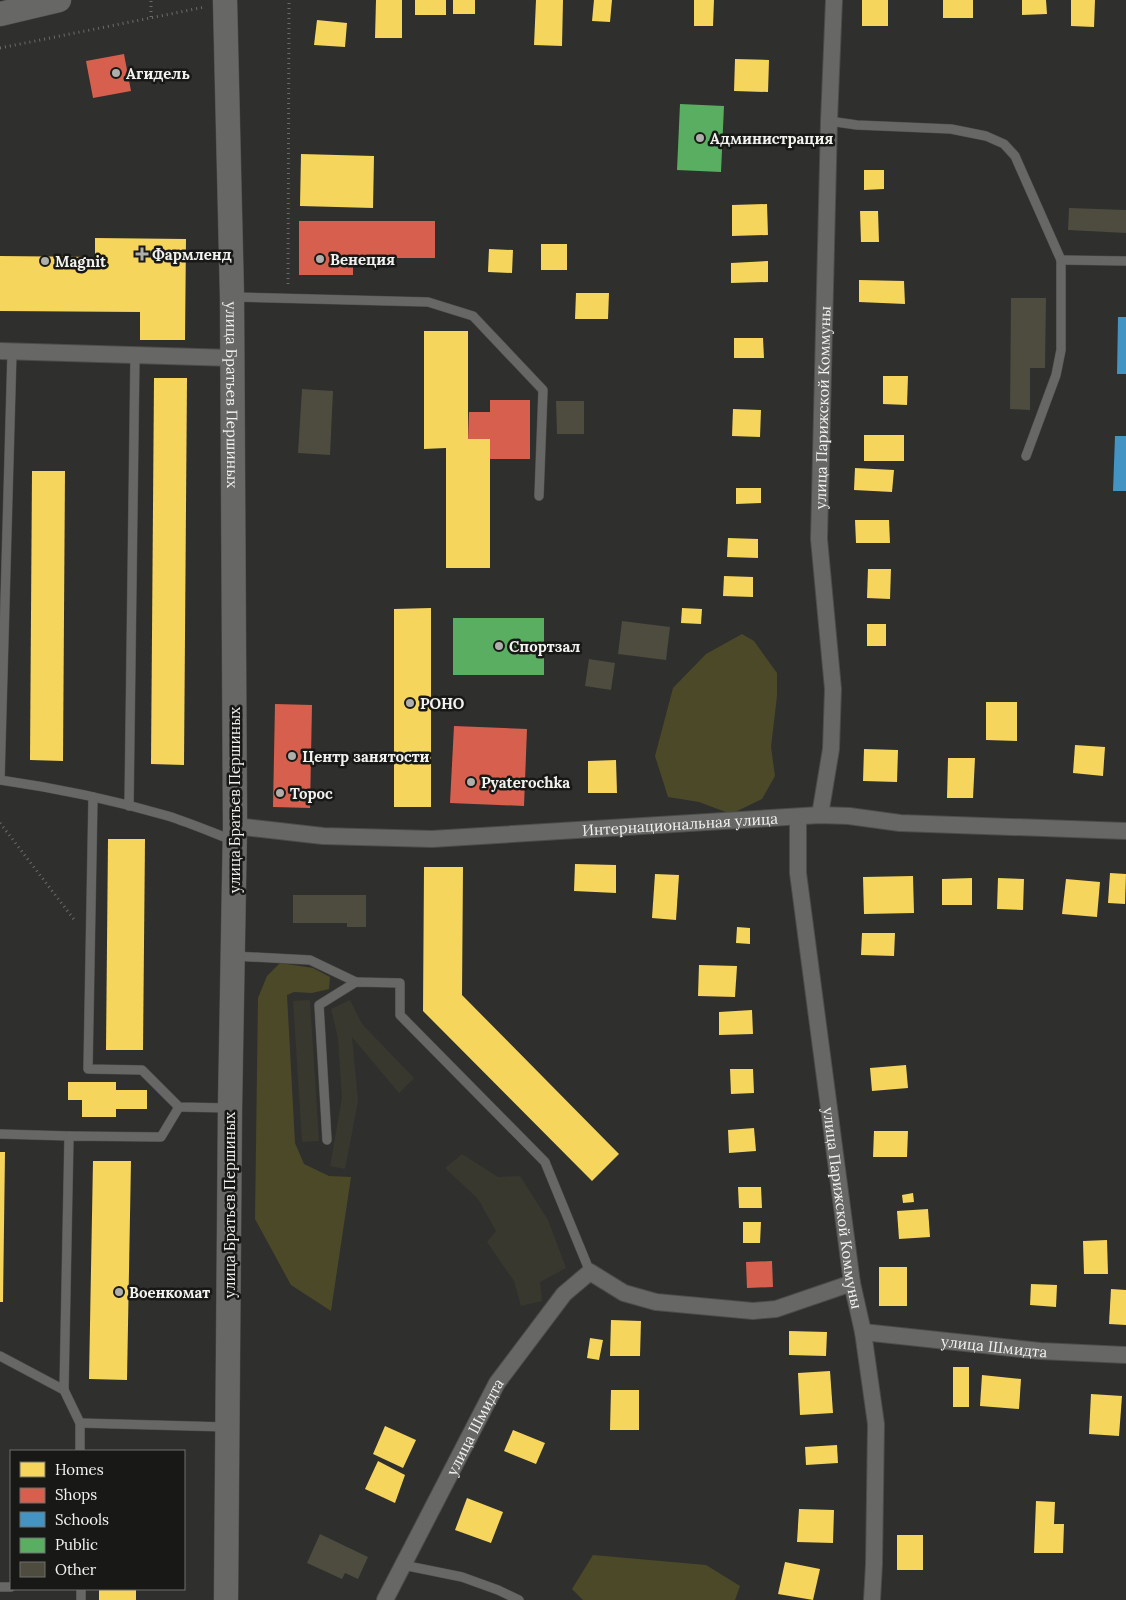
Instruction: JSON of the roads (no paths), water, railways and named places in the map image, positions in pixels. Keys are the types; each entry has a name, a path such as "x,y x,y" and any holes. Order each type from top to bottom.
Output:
{"street":[{"path":"0,14 60,0"},
{"name":"улица Парижской Коммуны","path":"820,815 831,749 833,689 819,539 829,121 834,0"},
{"name":"улица Братьев Першиных","path":"225,2 232,297 235,834 230,1108 226,1600"},
{"path":"6,352 232,358"},
{"name":"Интернациональная улица","path":"235,834 432,840 820,815 849,816 900,823 1126,831"},
{"name":"улица Парижской Коммуны","path":"798,817 798,873 852,1283 863,1332 876,1424 872,1600"},
{"path":"590,1272 624,1293 656,1302 753,1311 776,1308 852,1283"},
{"name":"улица Шмидта","path":"386,1600 497,1383 564,1294 590,1272"},
{"name":"улица Шмидта","path":"863,1332 1040,1351 1126,1355"}],"lane":[{"path":"829,121 857,125 951,129 986,136 1004,144 1015,156 1061,260 1061,350 1056,375 1026,456"},
{"path":"1061,260 1126,262"},
{"path":"232,297 428,302 473,316 543,390 539,496"},
{"path":"6,352 0,780 53,788 235,834"},
{"path":"129,806 135,355"},
{"path":"92,797 88,1069 142,1070 179,1107 230,1108"},
{"path":"233,956 310,960 356,982 400,983 400,1015 545,1162 590,1272"},
{"path":"327,1140 318,1005 356,982"},
{"path":"0,1134 161,1137 179,1107"},
{"path":"69,1136 64,1390 80,1424 80,1450"},
{"path":"0,1356 64,1390"},
{"path":"80,1424 228,1427"},
{"path":"403,1565 462,1577 519,1600"}],"place":[{"name":"Агидель","path":"116,73"},
{"name":"Администрация","path":"700,138"},
{"name":"Фармленд","path":"142,254"},
{"name":"Венеция","path":"320,259"},
{"name":"Magnit","path":"45,261"},
{"name":"Спортзал","path":"499,646"},
{"name":"РОНО","path":"410,703"},
{"name":"Центр занятости","path":"292,756"},
{"name":"Pyaterochka","path":"471,782"},
{"name":"Торос","path":"280,793"},
{"name":"Военкомат","path":"119,1292"}]}
